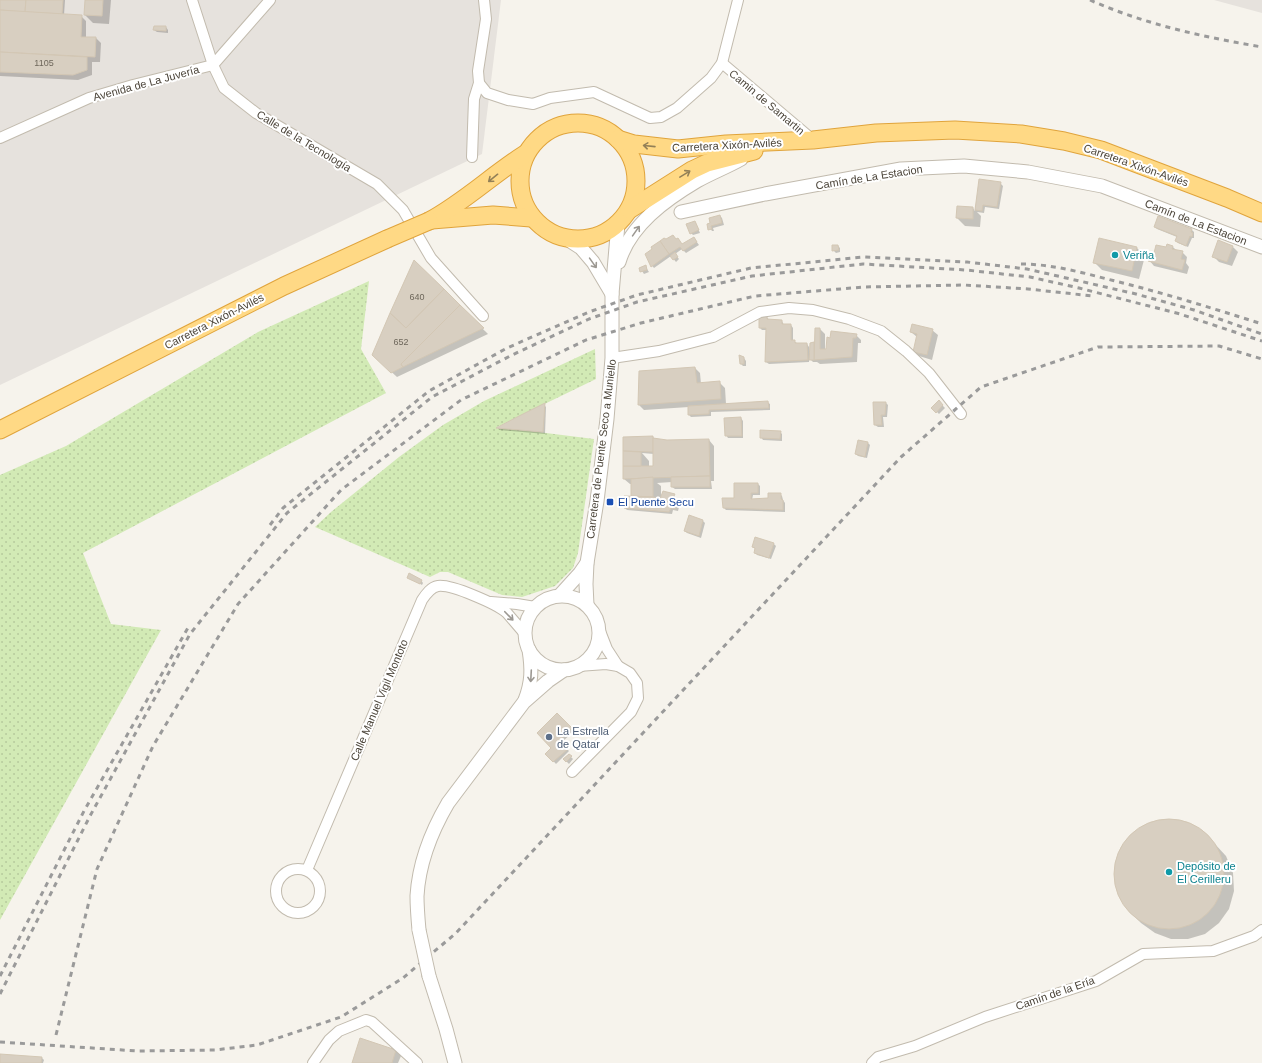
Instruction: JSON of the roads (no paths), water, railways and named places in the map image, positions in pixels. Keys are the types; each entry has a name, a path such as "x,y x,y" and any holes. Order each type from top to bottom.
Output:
{"highway":[{"path":"575,122 596,125 618,139 631,155 636,176 635,195 629,210 618,224 603,236 583,239 567,239 549,233 531,218 522,199 519,176 525,154 536,138 554,127 575,122"},
{"name":"Carretera Xixón-Avilés","path":"618,139 634,144 678,149 726,144 814,140 876,133 947,130 1021,134 1064,141 1101,150 1227,198 1262,213"},
{"name":"Carretera Xixón-Avilés","path":"629,210 692,170 707,163 756,151 814,140"},
{"name":"Carretera Xixón-Avilés","path":"0,430 284,286 430,220 487,183 525,154"},
{"path":"1227,198 1262,202"},
{"name":"Carretera Xixón-Avilés","path":"430,220 493,215 531,218"}],"street":[{"name":"Calle de la Tecnología","path":"192,0 213,65 224,88 256,113 377,184 403,210 432,258 483,316"},
{"name":"Avenida de La Juvería","path":"0,138 89,98 132,85 213,65 270,0"},
{"path":"472,157 474,99 479,83 478,71 486,19 484,0"},
{"name":"Camin de Samartin","path":"479,83 487,93 508,100 533,104 550,98 594,92 650,118 661,117 677,108 711,78 722,63 738,0"},
{"name":"Camin de Samartin","path":"722,63 814,140"},
{"path":"613,279 622,250 640,224 661,205 697,181 756,151"},
{"name":"Camín de La Estacion","path":"681,212 765,194 901,169 964,166 1028,172 1102,186 1262,247"},
{"path":"613,279 618,224"},
{"path":"567,239 581,248 593,262 612,294"},
{"name":"Carretera de Puente Seco a Muniello","path":"560,595 587,563 597,501 607,419 612,358 613,279"},
{"path":"612,358 659,351 713,336 760,312 789,308 813,310 850,319 881,331 906,351 929,373 961,414"},
{"path":"587,563 586,584 588,605"},
{"name":"Calle Manuel Vigil Montoto","path":"307,870 422,600 429,591 437,586 447,586 489,602 506,613 525,634"},
{"path":"524,702 530,687 531,667 525,634 527,620 535,607 547,599 560,595 575,597 588,605 596,617 607,649 618,666"},
{"name":"Calle Manuel Vigil Montoto","path":"489,602 535,607"},
{"path":"578,666 590,658 597,645 600,631"},
{"path":"528,648 537,660 550,668 564,670"},
{"path":"455,1063 429,976 419,930 417,897 426,849 448,803 524,702 548,681 564,670 578,666 606,664 618,666 630,673 637,683 638,698 631,712 572,772"},
{"path":"292,870 307,870 313,874 320,886 319,899 310,910 296,913 283,907 276,893 277,886 285,873 292,870"},
{"name":"Camín de la Ería","path":"872,1063 878,1057 915,1046 985,1017 1096,980 1143,954 1213,951 1254,936 1262,930"},
{"path":"313,1063 329,1040 340,1031 366,1020 372,1022 417,1063"}],"railway":[{"path":"1090,0 1131,16 1174,29 1262,47"},
{"path":"270,525 283,508 429,391 507,348 589,312 637,295 751,268 864,257 967,262 1027,269 1136,294 1194,310 1262,334"},
{"path":"0,994 90,816 190,634 287,513 432,397 510,356 589,319 637,302 752,276 863,264 966,270 1030,277 1180,314 1262,341"},
{"path":"1021,264 1046,266 1095,276 1209,307 1262,324"},
{"path":"56,1035 97,869 153,746 238,604 341,490 461,400 586,340 641,323 755,296 864,287 964,285 1028,289 1093,296"},
{"path":"0,1042 138,1051 215,1050 257,1045 341,1017 403,978 456,933 901,457 981,387 1098,347 1219,346 1262,359"},
{"path":"0,976 84,811 189,626"}],"place":[{"name":"Veriña","path":"1115,255"},
{"name":"El Puente Secu","path":"610,502"},
{"name":"La Estrella de Qatar","path":"549,737"},
{"name":"Depósito de El Cerilleru","path":"1169,872"}]}
